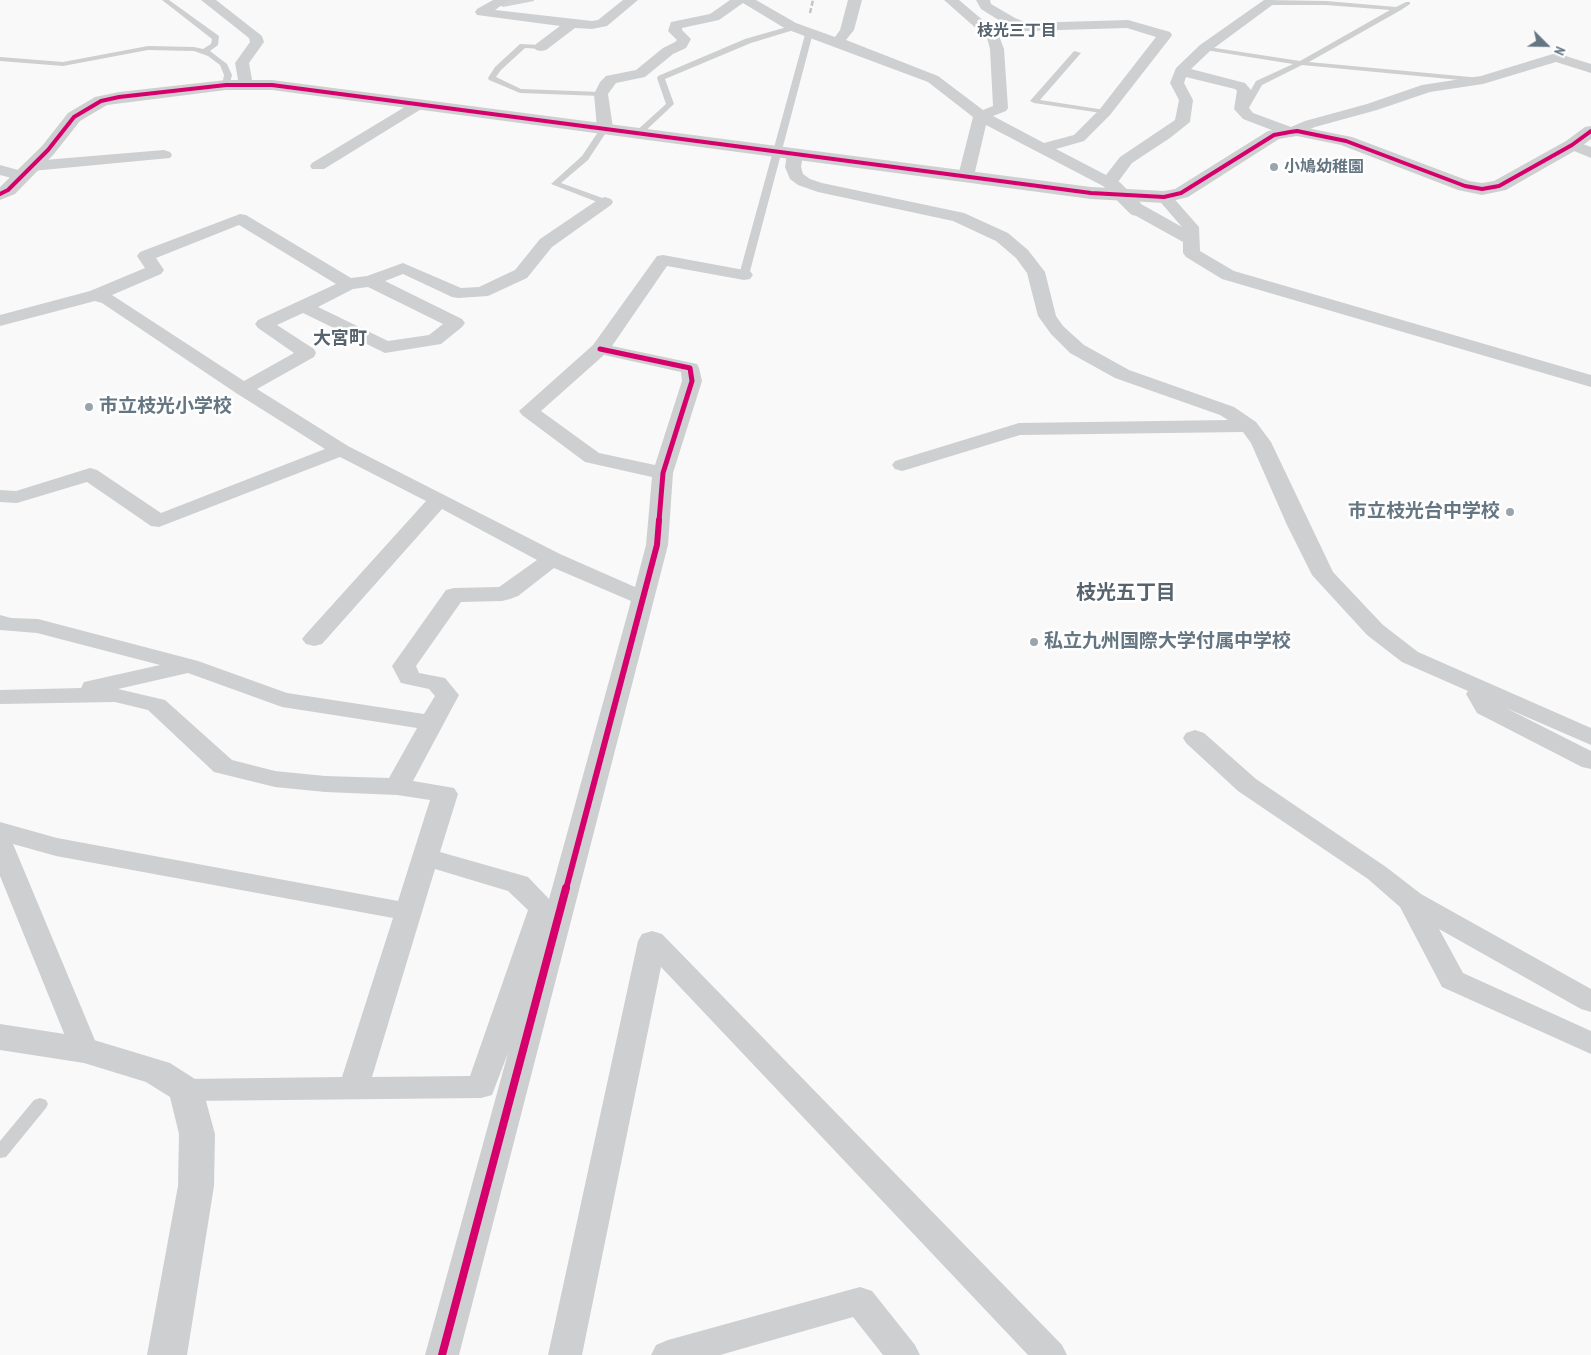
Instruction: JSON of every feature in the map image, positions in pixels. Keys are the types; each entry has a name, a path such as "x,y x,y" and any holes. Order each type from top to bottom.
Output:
{"street":[{"path":"208,0 255,36 257,42 242,63 246,85"},
{"path":"502,0 482,12 592,25 602,23 631,0"},
{"path":"605,128 601,94 605,85 611,79 640,74 668,51 681,45 684,39 675,30 676,25 714,17 738,0"},
{"path":"747,0 794,27 933,79 981,116 1112,186 1135,208 1190,239"},
{"path":"838,42 847,30 855,0"},
{"path":"952,0 993,36 997,49 1001,108 981,116"},
{"path":"983,0 986,6 1010,21 1026,27 1128,24 1165,35 1105,112 1080,138 1044,148"},
{"path":"1112,186 1126,160 1166,135 1182,122 1186,100 1177,83 1181,71 1206,48 1268,2"},
{"path":"541,47 572,24"},
{"path":"0,194 8,190 48,150 74,117 101,101 119,97 226,85 272,85 1091,192 1164,196 1181,193 1274,135 1372,107 1427,88 1483,80 1556,57 1591,69"},
{"path":"1181,71 1240,86 1244,90 1241,109 1248,116 1293,131 1346,141 1465,186 1482,189 1499,186 1572,145 1591,132"},
{"path":"318,166 418,105"},
{"path":"966,176 981,116"},
{"path":"1572,145 1591,152"},
{"path":"787,153 796,176 804,182 818,187 958,217 1002,237 1022,254 1036,272 1047,316 1057,330 1077,349 1122,374 1228,411 1249,426 1261,442 1298,525 1323,575 1375,630 1410,657 1591,738"},
{"path":"0,170 27,171 164,155"},
{"path":"1164,196 1191,227 1192,253 1228,276 1591,381"},
{"path":"244,389 307,353 264,324 304,308 348,284 370,281 403,268 458,292 482,292 521,274 546,243 605,202"},
{"path":"0,302 8,318 96,295 155,270 146,256 240,219 348,284"},
{"path":"663,473 592,458 529,411 600,349 663,260 744,275"},
{"path":"304,308 385,346 434,340 456,323 370,281"},
{"path":"96,295 108,299 244,389 341,450 552,559 642,598"},
{"path":"442,1355 657,545 663,473 692,381 690,368 600,349"},
{"path":"902,465 1019,430 1249,426"},
{"path":"0,496 17,498 90,474 159,521 341,450"},
{"path":"314,639 439,499"},
{"path":"397,787 446,695 437,683 409,678 404,666 454,595 502,594 510,591 552,559"},
{"path":"0,622 7,625 38,626 190,666 282,700 431,723"},
{"path":"47,697 190,666"},
{"path":"1471,684 1486,708 1591,760"},
{"path":"0,697 115,695 156,705 223,766 275,779 325,784 397,787 445,794 354,1088"},
{"path":"1195,738 1247,785 1377,873 1411,901 1591,1002"},
{"path":"0,831 56,846 409,912"},
{"path":"0,843 84,1050"},
{"path":"0,1037 84,1050 158,1072 186,1090 481,1087 542,908 518,884 425,857"},
{"path":"1411,901 1452,980 1591,1043"},
{"path":"565,1355 652,941 1050,1355"},
{"path":"167,1355 196,1186 197,1134 186,1090"},
{"path":"668,1355 860,1301 903,1355"}],"lane":[{"path":"165,0 216,38 214,45 204,52"},
{"path":"1268,2 1326,3 1400,9"},
{"path":"1243,112 1255,88 1260,83 1408,3"},
{"path":"638,133 670,104 660,78 748,41 794,27"},
{"path":"744,275 787,153 809,33"},
{"path":"541,47 523,46 498,69 492,78 526,92 601,94"},
{"path":"0,59 63,64 148,48 194,49 211,54 223,64 228,75 226,85"},
{"path":"1206,48 1301,62 1483,80"},
{"path":"1077,54 1034,101 1105,112"},
{"path":"605,128 585,158 554,184 605,202"},
{"path":"0,1152 40,1104"}],"building":[{"path":"494,1 534,1 503,7"}],"railway":[{"path":"810,13 813,0"}],"cycle path":[{"path":"0,194 8,190 48,150 74,117 101,101 119,97 226,85 272,85 1091,193 1164,197 1181,193 1274,135 1290,132 1297,131 1346,141 1465,186 1482,189 1499,186 1572,145 1591,131"},
{"path":"442,1355 657,545 663,473 692,381 690,368 600,349"}],"place":[{"name":"小鳩幼稚園","path":"1274,167"},
{"name":"市立枝光小学校","path":"89,407"},
{"name":"市立枝光台中学校","path":"1510,512"},
{"name":"私立九州国際大学付属中学校","path":"1034,642"}],"district":[{"name":"枝光三丁目","path":"1017,31"},
{"name":"大宮町","path":"340,339"},
{"name":"枝光五丁目","path":"1126,593"}]}
